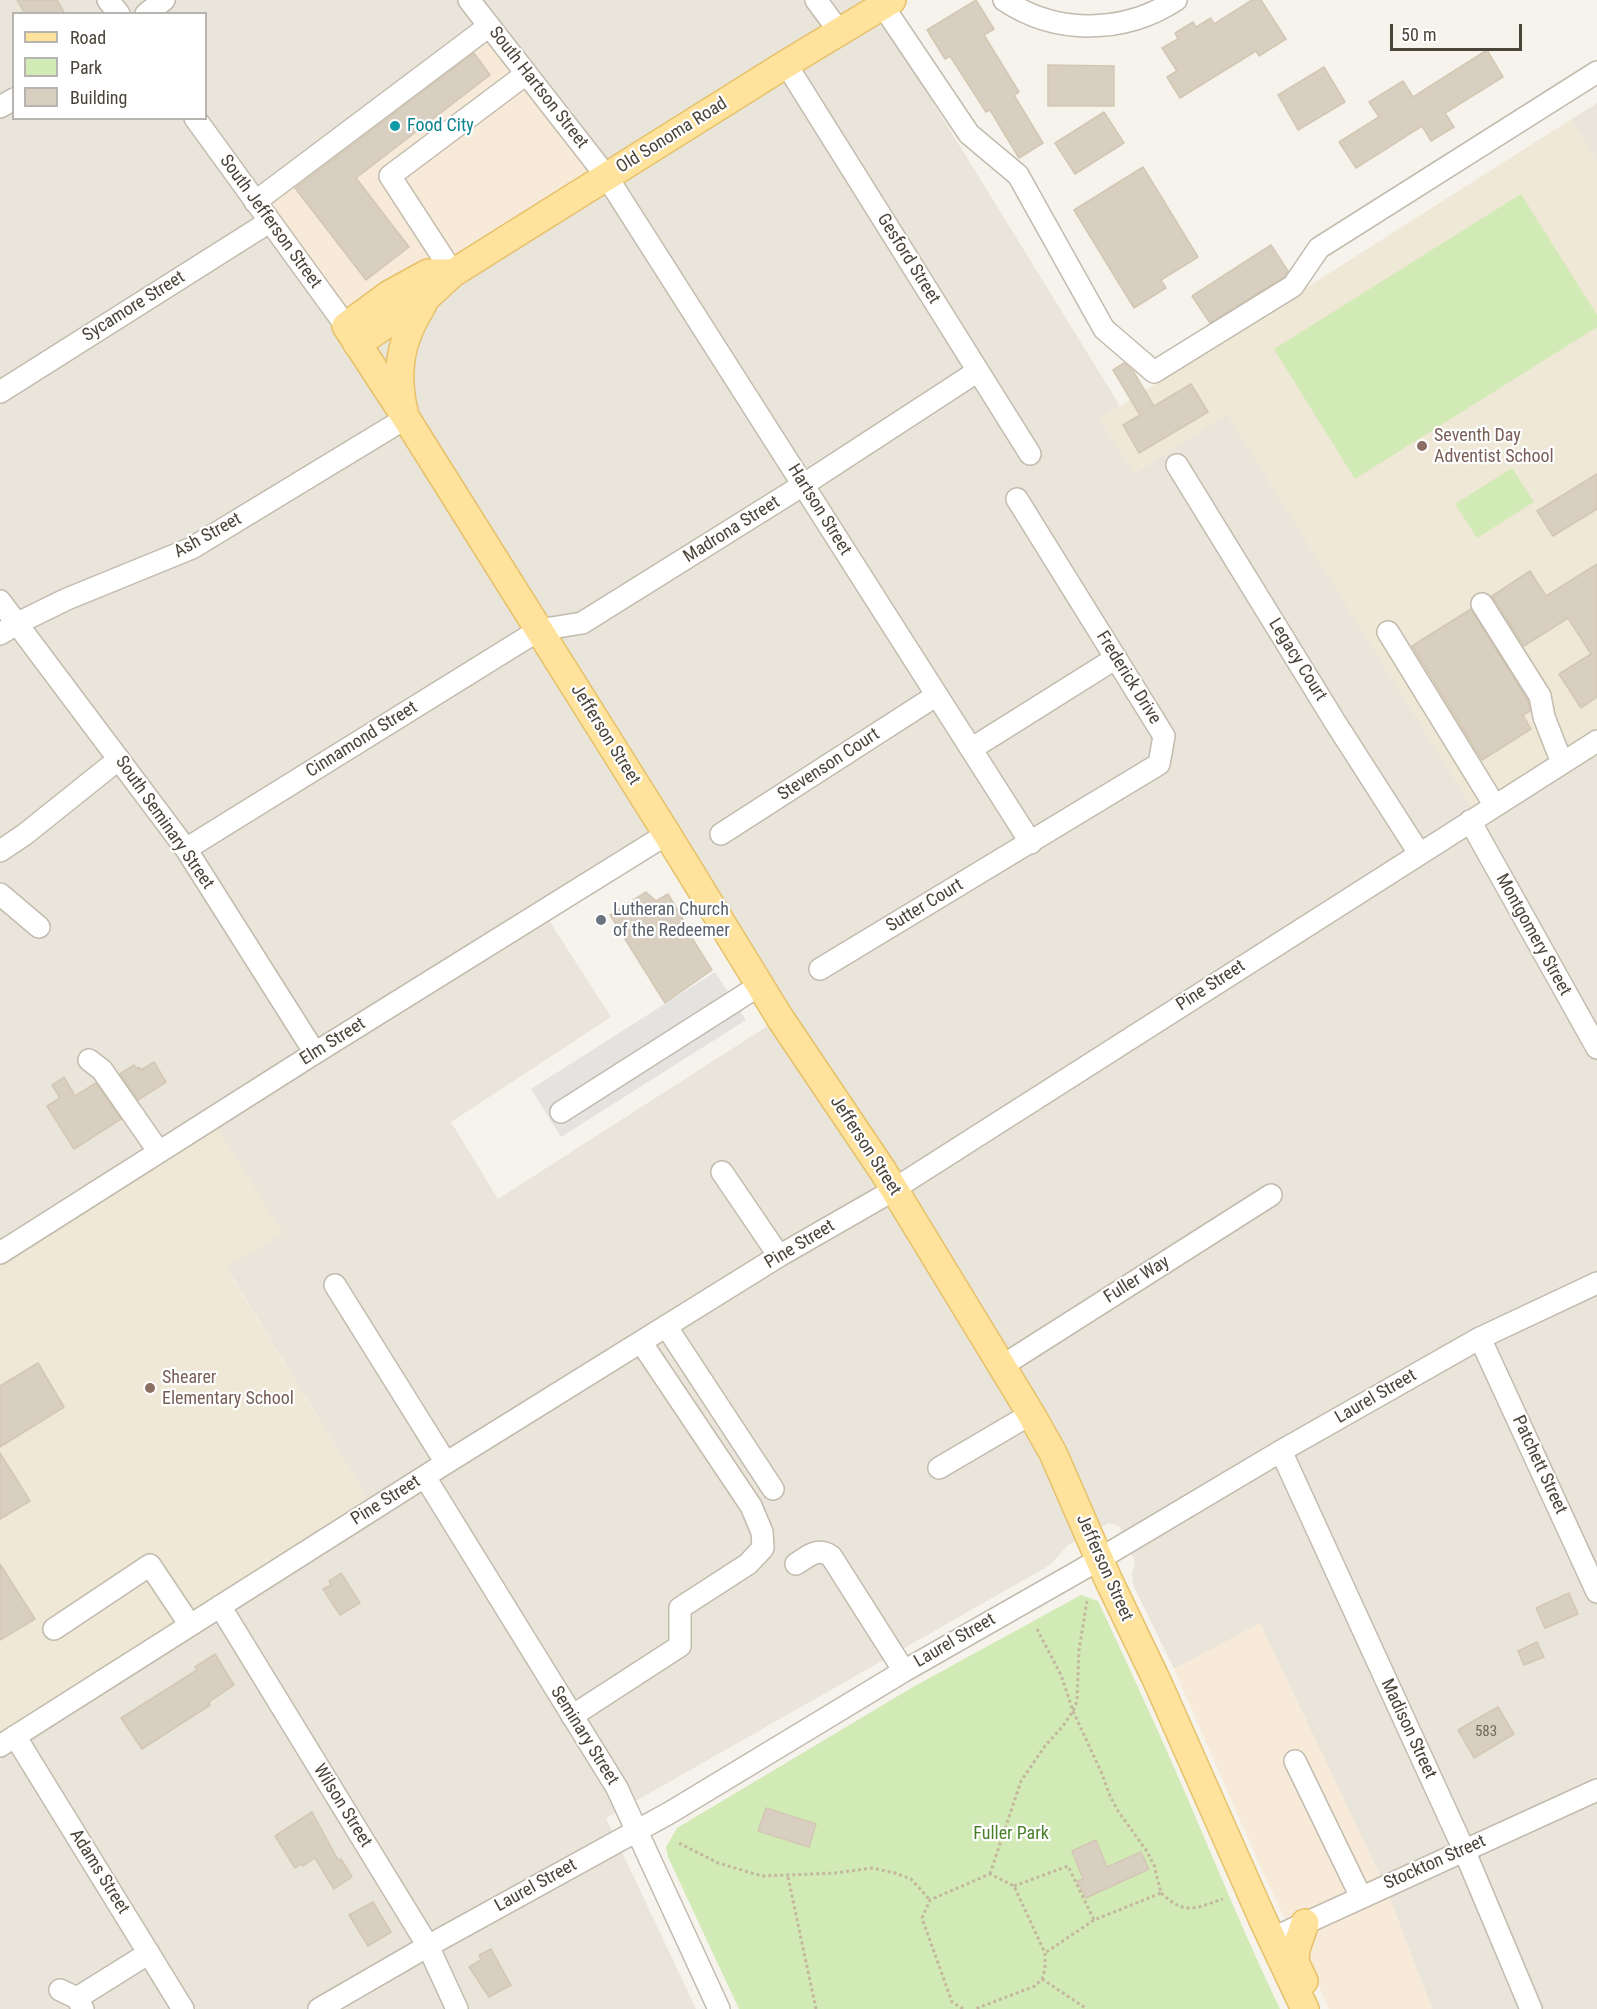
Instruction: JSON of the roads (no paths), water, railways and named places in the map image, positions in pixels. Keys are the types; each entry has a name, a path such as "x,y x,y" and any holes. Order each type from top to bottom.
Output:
{"main road":[{"name":"Old Sonoma Road","path":"352,334 427,297 453,273 839,31 888,3"},
{"name":"Old Sonoma Road","path":"352,334 388,295 428,273 453,273"},
{"path":"406,418 400,398 402,357 406,337 427,297"},
{"name":"Jefferson Street","path":"352,334 760,985 883,1171 1031,1414 1053,1453 1305,2009"},
{"path":"1305,1923 1296,1949 1295,1962 1318,2009"}],"street":[{"path":"108,0 117,12"},
{"path":"149,12 164,0"},
{"name":"South Hartson Street","path":"469,0 607,177"},
{"path":"816,0 839,31"},
{"path":"1004,0 1025,12 1047,20 1067,25 1093,27 1147,16 1176,0"},
{"path":"888,3 969,134 1018,175 1104,329 1154,372 1293,286 1319,248 1597,72"},
{"path":"255,202 489,26"},
{"name":"Gesford Street","path":"786,64 1030,454"},
{"path":"453,273 390,176 526,74"},
{"name":"South Jefferson Street","path":"196,120 352,334"},
{"name":"Hartson Street","path":"607,177 1031,843"},
{"name":"Sycamore Street","path":"0,392 269,222"},
{"name":"Madrona Street","path":"538,630 582,623 803,485 978,371"},
{"name":"Ash Street","path":"9,628 67,599 192,548 406,418"},
{"name":"Legacy Court","path":"1177,465 1335,722 1419,853"},
{"name":"Frederick Drive","path":"1017,499 1164,736 1159,764 1031,843"},
{"name":"South Seminary Street","path":"0,600 9,628 119,759 186,849 315,1053"},
{"path":"1482,604 1540,696 1544,717 1562,763"},
{"name":"Cinnamond Street","path":"186,849 538,630"},
{"path":"1389,632 1495,806"},
{"path":"971,749 1116,658"},
{"name":"Stevenson Court","path":"721,834 937,695"},
{"name":"Pine Street","path":"7,1741 446,1463 892,1188 1597,741"},
{"path":"0,851 119,759"},
{"name":"Montgomery Street","path":"1470,821 1597,1048"},
{"name":"Elm Street","path":"0,1253 667,834"},
{"name":"Sutter Court","path":"820,969 1031,843"},
{"path":"0,894 39,927"},
{"path":"561,1112 760,985"},
{"path":"89,1060 102,1070 159,1152"},
{"path":"722,1172 779,1256"},
{"name":"Fuller Way","path":"1002,1366 1271,1195"},
{"name":"Laurel Street","path":"319,2009 671,1812 904,1671 1281,1451 1480,1338 1597,1283"},
{"path":"335,1285 446,1463"},
{"path":"666,1326 773,1489"},
{"name":"Patchett Street","path":"1480,1338 1597,1592"},
{"path":"572,1716 680,1646 680,1608 748,1564 764,1548 762,1532 751,1506 641,1342"},
{"path":"939,1468 1031,1414"},
{"name":"Madison Street","path":"1281,1451 1464,1850 1531,2009"},
{"name":"Seminary Street","path":"424,1477 617,1788 719,2009"},
{"path":"796,1564 818,1551 831,1556 904,1671"},
{"path":"54,1629 150,1565 190,1625"},
{"name":"Wilson Street","path":"220,1606 428,1946 456,2009"},
{"name":"Adams Street","path":"7,1741 183,2009"},
{"path":"1295,1761 1361,1897"},
{"name":"Stockton Street","path":"1273,1938 1597,1790"},
{"path":"73,1999 148,1953"}],"place":[{"name":"Food City","path":"395,126"},
{"name":"Seventh Day Adventist School","path":"1422,446"},
{"name":"Lutheran Church of the Redeemer","path":"601,920"},
{"name":"Shearer Elementary School","path":"150,1388"}],"park label":[{"name":"Fuller Park","path":"1011,1834"}]}
